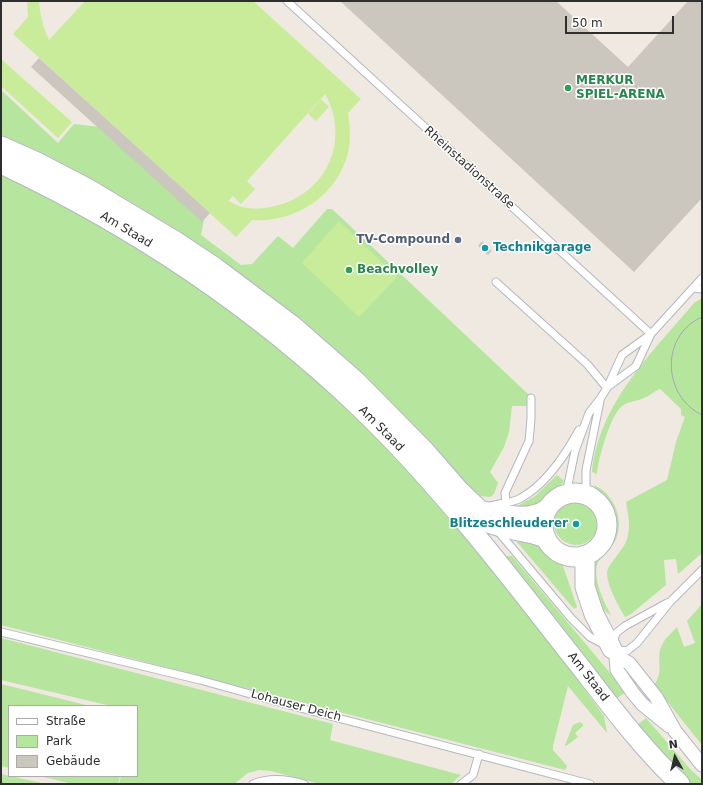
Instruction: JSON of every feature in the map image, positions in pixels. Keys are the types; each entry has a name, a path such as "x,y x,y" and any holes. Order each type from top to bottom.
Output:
{"street":[{"name":"Am Staad","path":"1,146 37,162 87,188 177,242 256,297 309,340 372,396 425,451 458,489 479,520 506,571 626,726 660,766 680,784"},
{"name":"Am Staad","path":"1,164 73,199 144,240 205,281 257,319 318,370 360,408 413,462 479,520"},
{"path":"479,520 540,514 557,498 566,494 576,493 586,495 600,505 605,515 607,526 599,546 585,555 574,557 564,555 555,550 546,538 543,523 547,509"},
{"path":"479,520 546,538"},
{"path":"564,555 574,578 585,587"},
{"path":"585,555 585,587 594,614 614,652 629,663 656,698 675,731 701,763"}],"lane":[{"name":"Rheinstadionstraße","path":"287,1 651,334"},
{"path":"702,278 651,334 622,355 607,388 589,413 566,453 555,467 534,488 521,498 506,503 493,504 479,520 499,533 571,618 590,637 614,652 627,651 637,643 670,602 702,570"},
{"path":"496,282 587,364 607,388"},
{"path":"693,288 702,289"},
{"path":"607,388 636,366 651,334"},
{"path":"506,503 505,492 529,441 532,419 531,398"},
{"path":"586,495 586,470 600,399"},
{"path":"566,494 575,451 589,413"},
{"path":"614,652 616,633 624,626 670,602"},
{"name":"Lohauser Deich","path":"1,632 200,680 315,712 590,784"},
{"path":"461,784 473,775 478,754"},
{"path":"253,784 279,779 304,784"}],"green space":[{"path":"27,1 39,1 42,21 49,40 85,1 253,1 361,99 348,113 350,143 342,168 334,182 324,194 312,204 284,217 268,220 252,220 236,237 13,34 28,17","holes":["325,94 331,105 334,117 335,141 332,155 319,180 309,190 297,198 270,207 245,208 228,201 233,196 241,204 255,189 247,181"]},
{"path":"1,59 72,122 58,138 1,86"},
{"path":"1,90 58,143 74,124 99,127 204,220 201,235 241,265 252,264 278,236 293,248 327,209 332,209 529,395 527,406 512,406 509,432 504,447 490,472 498,483 494,494 490,497 479,496 441,463 1,139"},
{"path":"321,99 329,107 316,121 308,114"},
{"path":"1,173 65,205 150,254 217,300 297,363 354,414 421,484 482,557 571,671 604,716 607,733 568,686 553,746 553,750 567,766 565,770 1,625"},
{"name":"Beachvolley","path":"339,221 397,277 359,317 302,263"},
{"path":"702,298 702,553 678,574 676,559 664,560 666,585 631,614 625,617 611,591 607,574 610,566 623,548 627,539 629,525 626,502 667,480 676,442 685,417 681,415 681,409 660,389 646,397 626,404 617,412 605,439 597,474 592,472 597,447 605,424 616,401 630,380 645,360 694,303"},
{"path":"557,475 564,481 558,489 541,505 519,511 519,505 534,497"},
{"path":"594,485 608,495 613,502 618,518 619,527 614,543 598,562 596,571 600,590 611,615 605,611 597,599 594,584 593,561 610,539 613,528 613,520 609,505"},
{"path":"576,501 588,505 594,511 598,523 594,535 588,541 576,545 564,541 558,535 554,523 558,511 564,505"},
{"path":"521,537 546,547 562,563 577,607 574,609 517,542"},
{"path":"505,556 512,556 626,692 616,699 505,561"},
{"path":"702,604 702,745 654,685 659,675 659,655 663,642 677,627 684,647 695,643 687,621"},
{"path":"1,638 333,724 330,740 461,775 451,784 320,784 271,771 259,770 248,773 234,784 119,784 121,777 138,777 138,705 107,705 1,680"},
{"path":"1,684 86,705 8,705 8,768 1,766"},
{"path":"646,718 690,769 702,780 702,784 691,784 680,775 636,726"},
{"path":"580,722 583,726 575,733 578,737 566,746 565,745 573,725"},
{"path":"1,774 8,776 8,777 46,784 1,784"},
{"path":"44,777 120,777 118,784 72,784"}],"building":[{"name":"MERKUR SPIEL-ARENA","path":"340,1 556,1 628,67 688,1 702,1 702,198 634,272"},
{"path":"39,58 210,213 202,222 31,67"},
{"name":"Technikgarage","path":"482,241 492,251 488,255 478,246"}],"tram line":[{"path":"702,317 688,326 679,337 673,351 671,366 673,380 679,394 689,406 702,415"}],"place":[{"name":"MERKUR SPIEL-ARENA","path":"568,88"},
{"name":"TV-Compound","path":"458,240"},
{"name":"Technikgarage","path":"485,248"},
{"name":"Beachvolley","path":"349,270"},
{"name":"Blitzeschleuderer","path":"576,524"}]}
